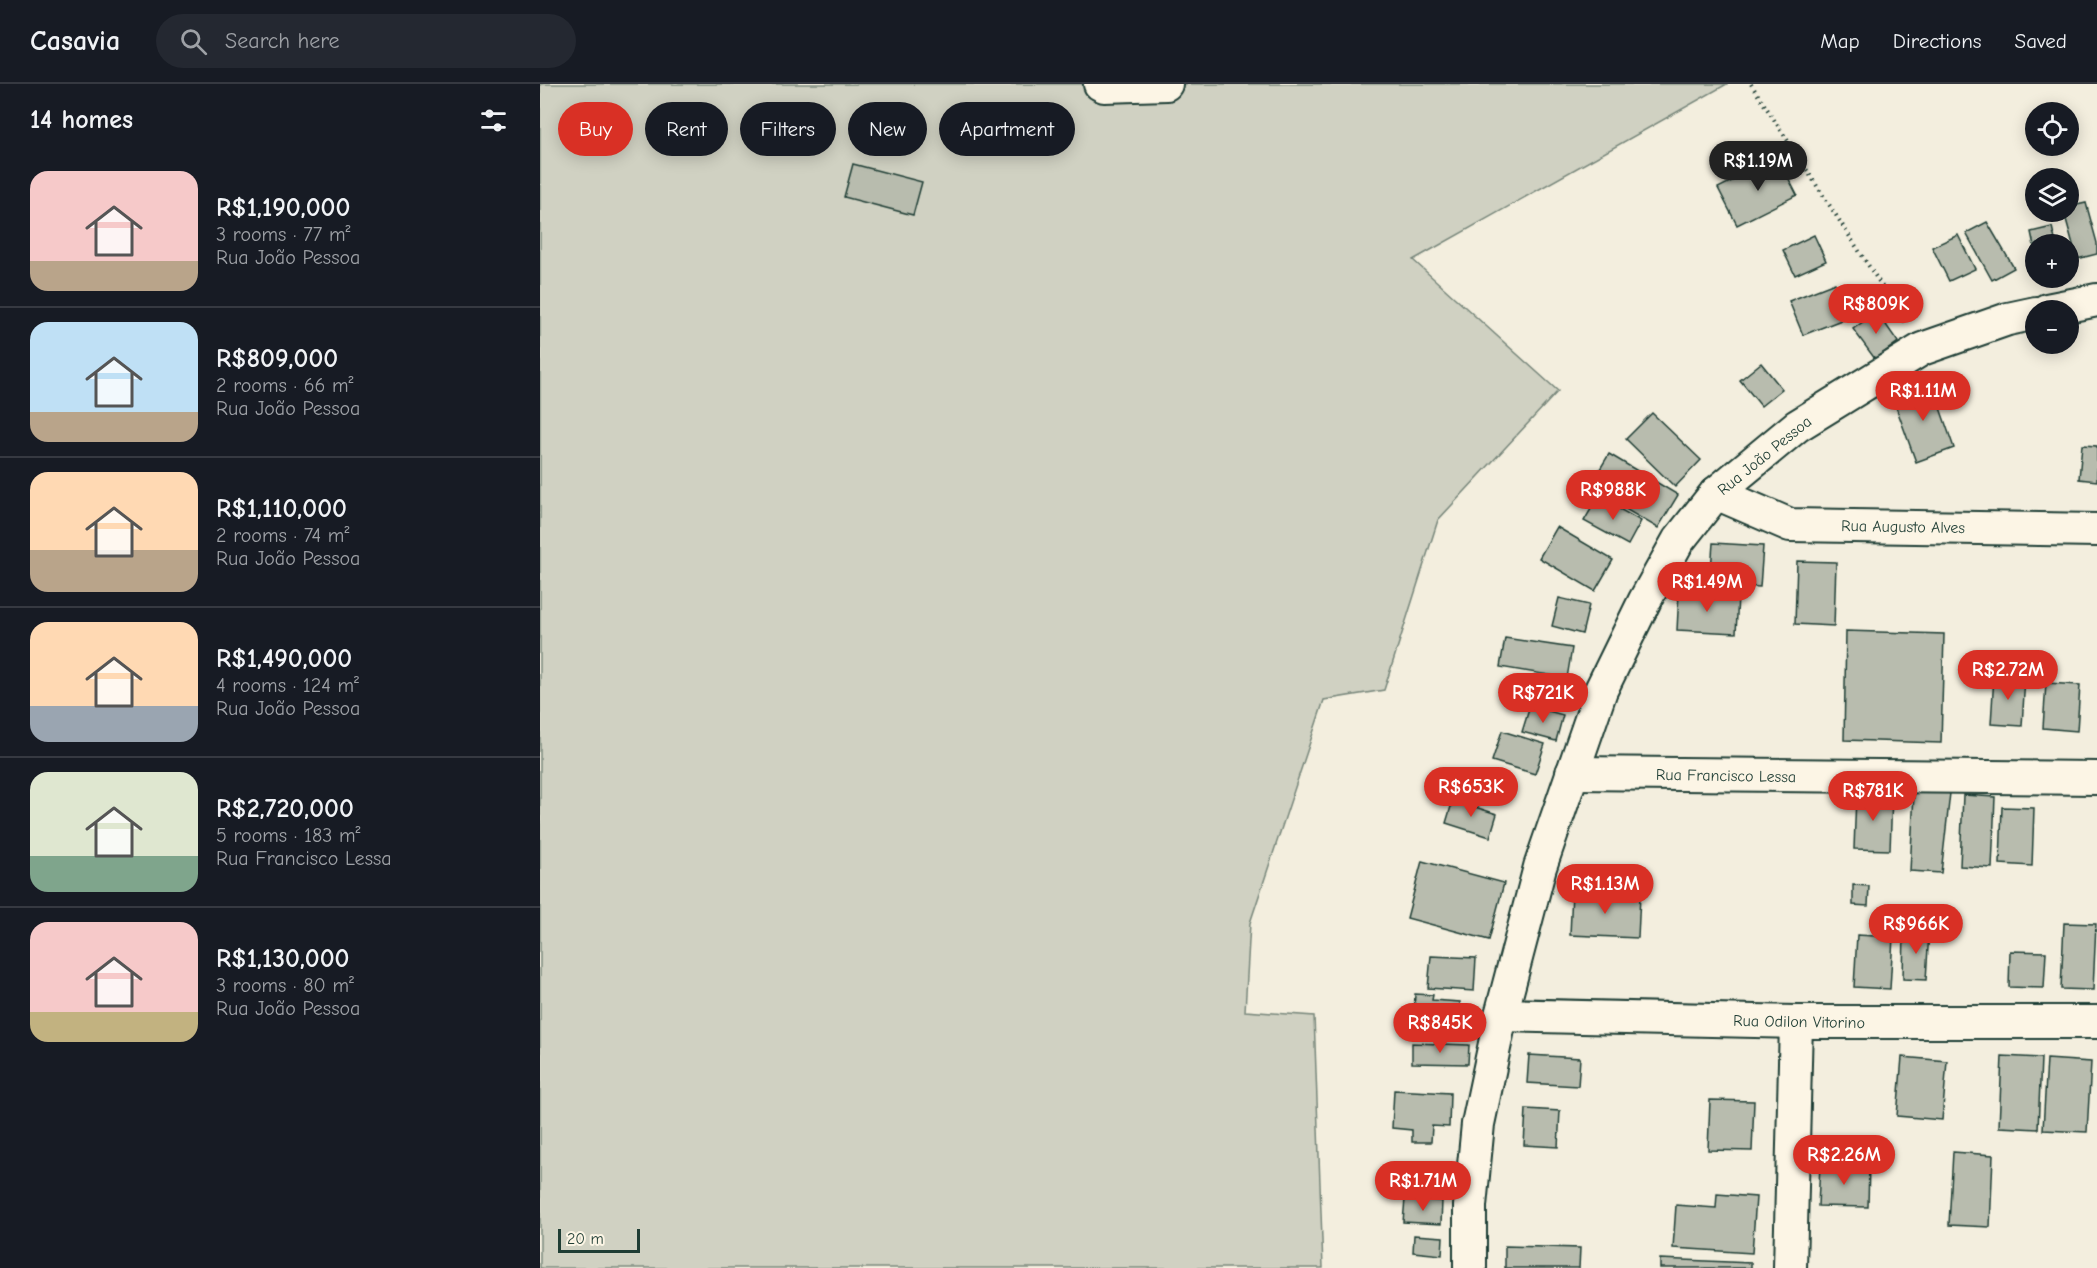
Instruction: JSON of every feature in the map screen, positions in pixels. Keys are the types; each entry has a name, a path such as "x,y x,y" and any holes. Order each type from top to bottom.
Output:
{"street":[{"path":"1101,84 1104,86 1166,84"},
{"path":"2079,304 2097,300"},
{"name":"Rua João Pessoa","path":"1470,1268 1470,1206 1478,1124 1501,1015 1540,867 1601,690 1645,600 1678,541 1716,493 1797,426 1922,349 2008,319 2025,315"},
{"name":"Rua Augusto Alves","path":"1716,493 1790,525 2097,530"},
{"name":"Rua Francisco Lessa","path":"1572,773 2097,778"},
{"name":"Rua Odilon Vitorino","path":"1501,1015 1796,1022 2097,1022"},
{"path":"1790,1268 1796,1022"}],"path":[{"path":"1751,84 1922,349"}],"shaded area":[{"path":"540,84 1727,84 1413,260 1558,391 1438,520 1384,690 1324,700 1250,923 1245,1011 1314,1016 1323,1268 540,1268"}],"building":[{"path":"1778,158 1797,195 1737,225 1718,188"},
{"path":"853,164 922,182 913,215 844,197"},
{"path":"2086,203 2097,243 2097,254 2079,258 2079,234 2070,234 2067,222 2079,222 2079,205"},
{"path":"1987,222 2014,268 1992,280 1966,233"},
{"path":"2052,227 2054,234 2031,234 2031,232"},
{"path":"1814,235 1826,261 1795,275 1783,250"},
{"path":"1958,235 1975,269 1949,281 1932,247"},
{"path":"1835,283 1849,317 1803,335 1789,301"},
{"path":"1877,312 1898,342 1875,359 1853,329"},
{"path":"1761,363 1782,389 1761,406 1740,380"},
{"path":"1931,382 1954,448 1916,462 1892,396"},
{"path":"1652,413 1701,460 1675,487 1626,439"},
{"path":"2082,445 2097,446 2097,481 2079,479"},
{"path":"1609,454 1678,495 1658,528 1603,496 1611,483 1597,474"},
{"path":"1598,497 1641,521 1628,545 1584,521"},
{"path":"1557,527 1613,560 1595,591 1539,558"},
{"path":"1713,543 1763,546 1760,587 1710,584"},
{"path":"1797,561 1836,562 1834,626 1795,624"},
{"path":"1679,592 1738,596 1736,633 1677,630"},
{"path":"1559,598 1589,605 1582,634 1552,626"},
{"path":"1846,631 1944,634 1941,743 1844,740"},
{"path":"1505,638 1572,648 1567,678 1500,667"},
{"path":"1994,676 2025,677 2022,726 1991,724"},
{"path":"2046,683 2080,685 2077,731 2043,728"},
{"path":"1530,706 1563,715 1556,741 1522,732"},
{"path":"1502,731 1545,744 1535,774 1492,761"},
{"path":"1914,793 1950,793 1941,873 1910,871"},
{"path":"1856,795 1892,796 1890,850 1854,849"},
{"path":"1963,795 1995,797 1992,868 1960,866"},
{"path":"1453,800 1497,814 1490,837 1446,823"},
{"path":"2002,807 2034,808 2032,866 2000,864"},
{"path":"1422,861 1504,883 1489,940 1407,918"},
{"path":"1853,885 1869,886 1868,906 1853,905"},
{"path":"1572,892 1640,895 1638,938 1570,935"},
{"path":"2064,923 2096,924 2093,990 2061,989"},
{"path":"1904,930 1929,931 1926,980 1903,979"},
{"path":"1857,935 1893,937 1890,989 1854,987"},
{"path":"2010,951 2046,952 2044,988 2009,987"},
{"path":"1431,956 1476,958 1474,991 1428,988"},
{"path":"1415,994 1433,995 1432,1000 1460,1002 1459,1029 1434,1027 1434,1032 1413,1031"},
{"path":"1412,1043 1469,1045 1468,1064 1412,1063"},
{"path":"1529,1055 1580,1058 1578,1086 1527,1083"},
{"path":"2002,1056 2041,1058 2038,1129 1999,1127"},
{"path":"1902,1057 1947,1061 1942,1120 1897,1116"},
{"path":"2047,1059 2091,1062 2087,1132 2043,1130"},
{"path":"1394,1090 1450,1093 1449,1127 1432,1126 1431,1142 1412,1142 1412,1130 1392,1128"},
{"path":"1710,1100 1754,1101 1752,1151 1708,1150"},
{"path":"1526,1109 1560,1111 1558,1147 1524,1145"},
{"path":"1953,1152 1993,1155 1990,1227 1949,1225"},
{"path":"1820,1164 1869,1165 1868,1207 1818,1206"},
{"path":"1717,1194 1756,1197 1752,1253 1673,1248 1676,1205 1716,1208"},
{"path":"1405,1199 1442,1201 1441,1224 1403,1222"},
{"path":"1414,1235 1443,1237 1442,1255 1413,1252"},
{"path":"1505,1246 1580,1248 1579,1268 1505,1268"},
{"path":"1660,1259 1751,1263 1751,1268 1660,1268"}]}
